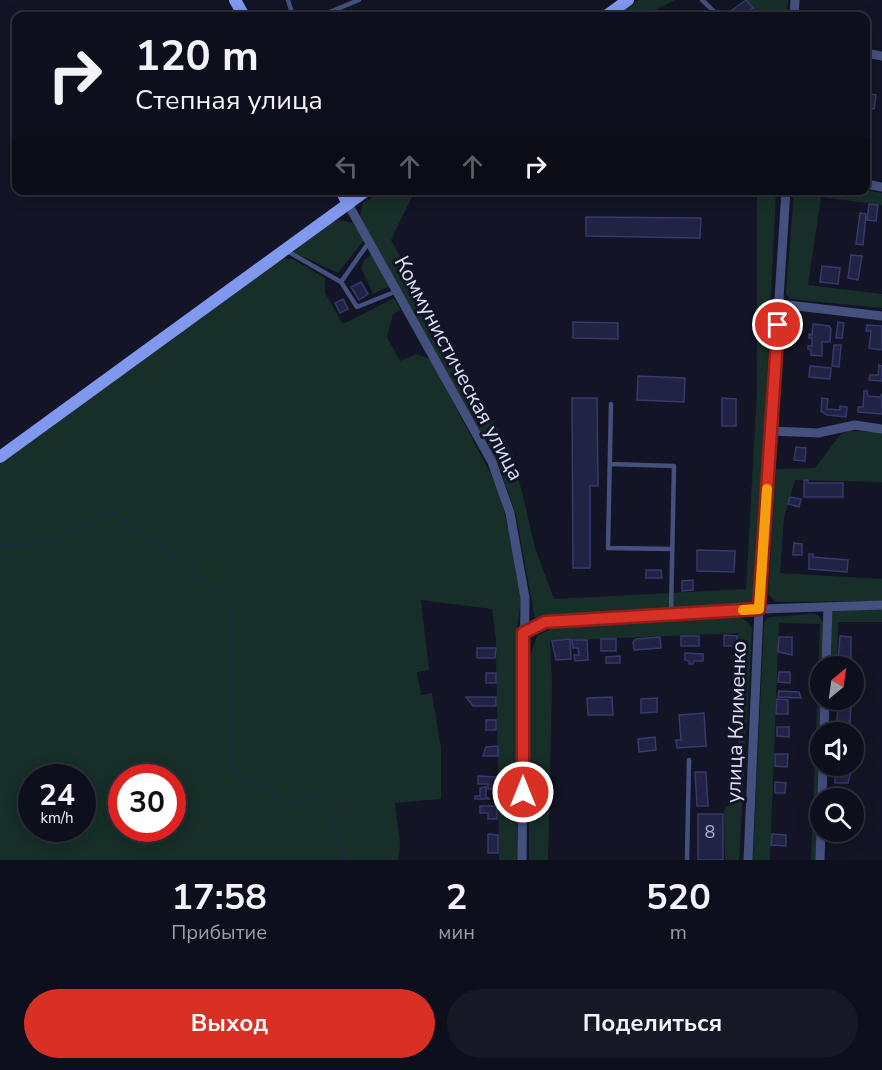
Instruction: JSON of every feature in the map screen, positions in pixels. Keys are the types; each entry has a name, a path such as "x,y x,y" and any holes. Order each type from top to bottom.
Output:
{"street":[{"path":"612,12 628,0"},
{"name":"Коммунистическая улица","path":"343,195 484,446 502,487 510,513 525,598 522,860"},
{"path":"0,456 360,195"},
{"name":"улица Клименко","path":"748,860 759,609 786,195"},
{"path":"780,304 882,316"},
{"path":"770,431 818,433 855,425 882,429"},
{"path":"523,633 545,622 671,612 882,605"},
{"path":"826,656 828,607"},
{"path":"820,860 821,842"}],"lane":[{"path":"330,12 359,0"},
{"path":"702,0 715,12"},
{"path":"342,282 370,242"},
{"path":"285,250 342,282 357,307 398,290"},
{"path":"611,404 608,548 672,549"},
{"path":"610,464 674,466 671,612"},
{"path":"687,860 689,760"}],"green space":[{"path":"639,0 675,0 650,12 621,12"},
{"path":"746,0 788,0 787,12 755,12"},
{"path":"870,191 882,193 882,205 821,197 808,285 882,294 882,308 789,299 786,294 794,195 870,195"},
{"path":"377,195 413,195 391,240 513,455 536,551 554,599 746,589 757,390 757,195 776,195 756,602 535,619 516,515 499,466 360,217 363,203"},
{"path":"338,220 353,223 364,240 338,273 293,252 331,222"},
{"path":"372,254 390,286 373,294 361,268 364,260"},
{"path":"282,259 293,259 325,278 325,293 343,324 394,298 401,310 393,314 387,337 400,361 416,354 430,359 493,478 514,550 521,600 516,637 518,860 499,860 496,640 492,609 421,600 429,670 417,672 421,695 432,693 441,748 441,799 395,803 400,844 398,860 0,860 0,464"},
{"path":"849,431 882,432 882,482 795,480 784,518 780,573 882,579 882,601 776,602 768,594 776,469 815,468 840,435"},
{"path":"838,609 882,609 882,622 838,622 837,656 830,656 832,613"},
{"path":"818,615 824,624 823,656 819,656 820,624 779,623 770,860 753,860 764,622 769,617"},
{"path":"721,616 743,619 752,629 739,860 725,860 724,809 738,797 738,633 550,641 552,685 548,860 529,860 529,659 537,636 553,628"},
{"path":"817,710 821,710 821,722 816,722"},
{"path":"814,776 819,776 818,788 814,788"},
{"path":"812,842 817,842 816,860 811,860"}],"building":[{"path":"746,0 753,8 748,12 730,12"},
{"path":"870,94 876,95 874,109 870,108"},
{"path":"869,204 878,205 876,221 867,220"},
{"path":"860,213 866,214 863,245 856,244"},
{"path":"586,217 701,218 700,238 586,236"},
{"path":"851,255 862,256 858,280 848,278"},
{"path":"822,266 840,268 838,284 820,282"},
{"path":"361,282 368,294 359,300 351,287"},
{"path":"343,299 348,309 340,313 335,303"},
{"path":"573,322 618,323 618,339 573,338"},
{"path":"838,322 844,323 842,338 836,338"},
{"path":"813,324 829,326 831,329 830,342 822,342 822,356 811,355 811,350 808,349 808,346 812,346 812,338 809,338 809,334 812,335"},
{"path":"867,325 882,326 882,350 869,348 871,331 866,331"},
{"path":"834,345 841,345 839,367 832,366"},
{"path":"879,365 882,366 882,381 869,380 870,375 878,375"},
{"path":"810,366 831,368 830,379 809,377"},
{"path":"638,376 685,378 684,402 637,400"},
{"path":"864,391 867,391 868,396 880,397 882,394 882,414 858,412 858,407 863,407"},
{"path":"572,398 597,398 598,486 590,486 590,568 573,568"},
{"path":"722,398 736,399 736,426 722,426"},
{"path":"822,398 828,399 827,409 840,410 840,406 847,407 846,417 827,415 821,411"},
{"path":"796,447 806,448 805,461 794,460"},
{"path":"804,480 808,480 808,483 843,483 843,497 804,497"},
{"path":"790,497 801,499 799,507 788,504"},
{"path":"794,543 802,544 802,555 793,555"},
{"path":"697,550 735,551 734,572 697,571"},
{"path":"809,554 813,554 813,557 848,560 847,572 809,569"},
{"path":"646,570 661,570 662,578 646,578"},
{"path":"693,580 693,590 682,591 682,581"},
{"path":"724,635 737,636 737,646 724,646"},
{"path":"681,636 699,636 699,646 681,646"},
{"path":"840,636 851,637 851,656 838,656"},
{"path":"660,637 661,648 634,650 633,642 636,639"},
{"path":"779,637 792,637 792,655 778,652"},
{"path":"570,639 571,659 556,660 552,641"},
{"path":"601,639 616,639 616,651 601,651"},
{"path":"572,640 587,640 588,660 575,661 574,655 579,655 578,648 573,648"},
{"path":"477,648 496,648 495,658 477,658"},
{"path":"685,653 703,654 703,661 694,661 693,664 689,664 689,661 685,660"},
{"path":"620,656 620,663 606,663 606,657"},
{"path":"779,672 790,672 790,683 778,682"},
{"path":"486,673 496,673 496,683 486,683"},
{"path":"779,691 799,692 801,698 778,697"},
{"path":"466,697 496,697 496,706 473,706"},
{"path":"612,697 613,715 588,715 587,698"},
{"path":"657,698 657,712 641,713 641,699"},
{"path":"777,699 788,700 788,714 776,714"},
{"path":"838,710 851,710 850,722 837,722"},
{"path":"704,713 706,746 677,748 676,740 681,740 679,715"},
{"path":"486,720 496,720 496,730 486,730"},
{"path":"777,727 789,727 789,737 777,736"},
{"path":"655,737 656,750 639,752 638,739"},
{"path":"498,746 498,756 483,756 486,747"},
{"path":"775,754 788,754 787,767 775,766"},
{"path":"695,772 706,772 708,806 697,806"},
{"path":"478,776 497,777 497,789 488,789 488,784 478,784"},
{"path":"835,776 850,776 848,783 835,783"},
{"path":"775,782 786,783 785,793 775,793"},
{"path":"486,787 486,797 490,799 475,799 475,796 480,796 480,788"},
{"path":"480,806 497,806 497,819 488,819 488,813 480,813"},
{"path":"698,814 723,814 723,860 698,860"},
{"path":"488,834 498,835 498,853 488,853"},
{"path":"772,834 786,835 786,846 771,845"}],"waterway":[{"path":"0,546 50,542 114,512 230,600 230,770 236,776 258,781 283,802 291,803 308,797 316,800 323,806 334,823 345,860"}],"slow traffic":[{"path":"743,610 759,609 767,489"}],"route":[{"path":"523,792 523,633 545,622 671,612 759,609 778,325"}]}
